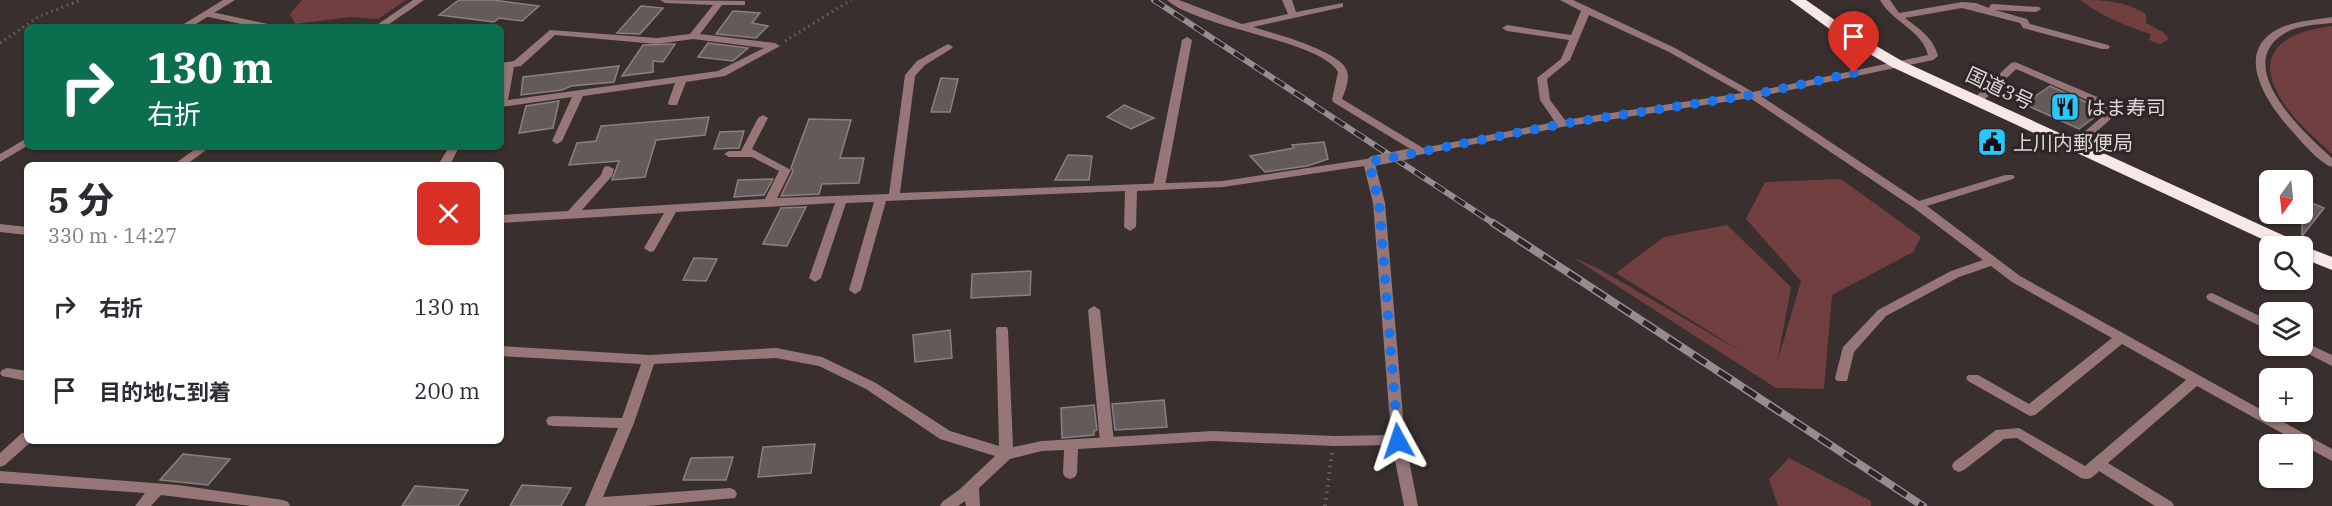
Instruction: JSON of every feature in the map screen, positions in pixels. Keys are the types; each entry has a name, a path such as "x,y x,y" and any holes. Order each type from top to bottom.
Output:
{"highway":[{"name":"国道3号","path":"1797,0 1844,33 1897,64 2270,236"},
{"path":"2313,256 2332,264"}],"street":[{"path":"189,24 230,0"},
{"path":"383,24 419,0"},
{"path":"666,0 742,3"},
{"path":"1172,0 1201,15 1244,27 1323,56 1341,66 1343,72 1338,100 1421,151"},
{"path":"1287,0 1293,15"},
{"path":"1565,0 1672,50 1752,95 1918,205 2016,279 2332,456"},
{"path":"504,221 769,202 1223,183 1371,162 1562,124 1752,95 1933,56 1930,45 1887,7 1885,0"},
{"path":"693,36 719,3"},
{"path":"1897,16 1967,5 2036,9"},
{"path":"1967,5 2024,21 2026,26 2105,47"},
{"path":"1244,27 1340,6"},
{"path":"1562,124 1545,100 1542,78 1565,60 1586,10"},
{"path":"1922,36 1925,22 1931,11"},
{"path":"207,14 254,24"},
{"path":"2332,20 2302,25 2278,33 2262,48 2260,63 2262,78 2279,110 2332,164"},
{"path":"1508,28 1574,38"},
{"path":"505,66 517,64 553,32 657,41 693,36 775,46"},
{"path":"1159,186 1187,40"},
{"path":"504,104 721,74 775,46"},
{"path":"894,197 910,75 921,63 948,46"},
{"path":"1976,102 2015,65 2117,109 2073,147"},
{"path":"673,104 682,79"},
{"path":"557,141 579,93"},
{"path":"763,118 746,150 785,170 769,202"},
{"path":"0,159 24,143"},
{"path":"183,162 201,150"},
{"path":"729,154 752,154"},
{"path":"1371,162 1379,203 1398,441 1411,506"},
{"path":"571,215 606,176 608,168"},
{"path":"1918,205 2009,177"},
{"path":"1130,227 1131,187"},
{"path":"855,290 881,198"},
{"path":"815,278 842,199"},
{"path":"650,248 672,208"},
{"path":"0,238 6,229 24,231"},
{"path":"1842,378 1848,350 1882,313 1955,274 1992,261"},
{"path":"2212,297 2259,321"},
{"path":"1094,310 1107,442"},
{"path":"947,506 972,487 1006,454 1002,330"},
{"path":"1973,378 2030,411 2121,338"},
{"path":"504,351 649,360 776,353 822,362 871,386 945,435 1006,454 1042,446 1213,436 1398,441"},
{"path":"2313,351 2332,361"},
{"path":"649,360 627,423 593,505 730,494"},
{"path":"8,373 24,376"},
{"path":"1959,466 2001,434 2019,433 2086,474 2195,380"},
{"path":"553,421 627,423"},
{"path":"0,461 24,440"},
{"path":"1070,473 1071,444"},
{"path":"2098,464 2167,506"},
{"path":"0,477 157,490 283,506"},
{"path":"972,487 973,506"},
{"path":"142,506 157,490"}],"path":[{"path":"0,43 18,27 44,12 81,0"},
{"path":"775,46 851,0"},
{"path":"1325,506 1334,441"}],"shaded area":[{"path":"302,0 406,0 378,19 351,17 295,24 290,14"},
{"path":"2080,0 2098,0 2130,6 2146,14 2146,23 2163,32 2169,39 2160,44 2149,40 2151,34 2114,20"},
{"path":"2332,26 2332,154 2289,111 2277,93 2271,77 2270,63 2274,52 2283,42 2296,35"},
{"path":"1841,179 1921,237 1913,252 1832,295 1824,389 1776,388 1572,257 1601,270 1747,355 1616,273 1664,237 1727,225 1791,287 1777,363 1801,281 1746,219 1765,182"},
{"path":"1789,458 1871,501 1871,506 1778,506 1769,479"}],"building":[{"path":"459,0 493,0 539,6 522,21 499,18 494,22 439,15"},
{"path":"641,6 663,8 640,34 617,33"},
{"path":"733,11 760,13 752,23 768,26 756,38 716,34"},
{"path":"708,43 748,48 733,61 698,57"},
{"path":"675,44 663,62 653,61 653,72 622,76 643,45"},
{"path":"619,66 614,82 571,86 562,90 521,95 523,77"},
{"path":"941,78 958,79 950,112 931,112"},
{"name":"はま寿司","path":"2050,86 2104,110 2079,129 2024,104"},
{"path":"559,101 553,128 519,133 526,106"},
{"path":"1124,105 1154,118 1131,129 1107,117"},
{"path":"709,117 705,135 656,140 645,177 612,180 619,161 569,165 577,143 596,141 601,126"},
{"path":"809,119 851,120 840,158 864,158 859,183 822,184 819,194 781,196 793,171 791,168"},
{"path":"744,131 739,148 714,149 720,132"},
{"path":"1324,142 1328,159 1307,166 1265,172 1250,156 1294,148 1292,145"},
{"path":"1068,155 1092,156 1089,180 1055,180"},
{"path":"773,179 764,195 734,197 738,180"},
{"path":"2313,204 2324,208 2313,222"},
{"path":"806,207 787,246 763,244 781,208"},
{"path":"2302,224 2311,224 2302,236"},
{"path":"694,258 717,259 706,281 683,280"},
{"path":"1031,271 1030,295 971,298 972,274"},
{"path":"950,330 952,358 915,362 913,335"},
{"path":"1164,400 1167,427 1115,430 1112,404"},
{"path":"1094,405 1097,430 1094,431 1094,435 1062,438 1061,408"},
{"path":"815,444 811,473 758,477 763,447"},
{"path":"183,454 230,459 208,485 160,480"},
{"path":"733,457 726,480 683,480 691,458"},
{"path":"522,485 571,488 561,506 510,506"},
{"path":"415,486 468,490 458,506 402,506"}],"railway":[{"path":"1154,0 1496,225"},
{"path":"1493,223 1923,506"}],"place":[{"name":"はま寿司","path":"2065,107"},
{"name":"上川内郵便局","path":"1992,142"}],"route":[{"path":"1398,441 1379,203 1369,162 1562,124 1752,95 1854,73"}]}
